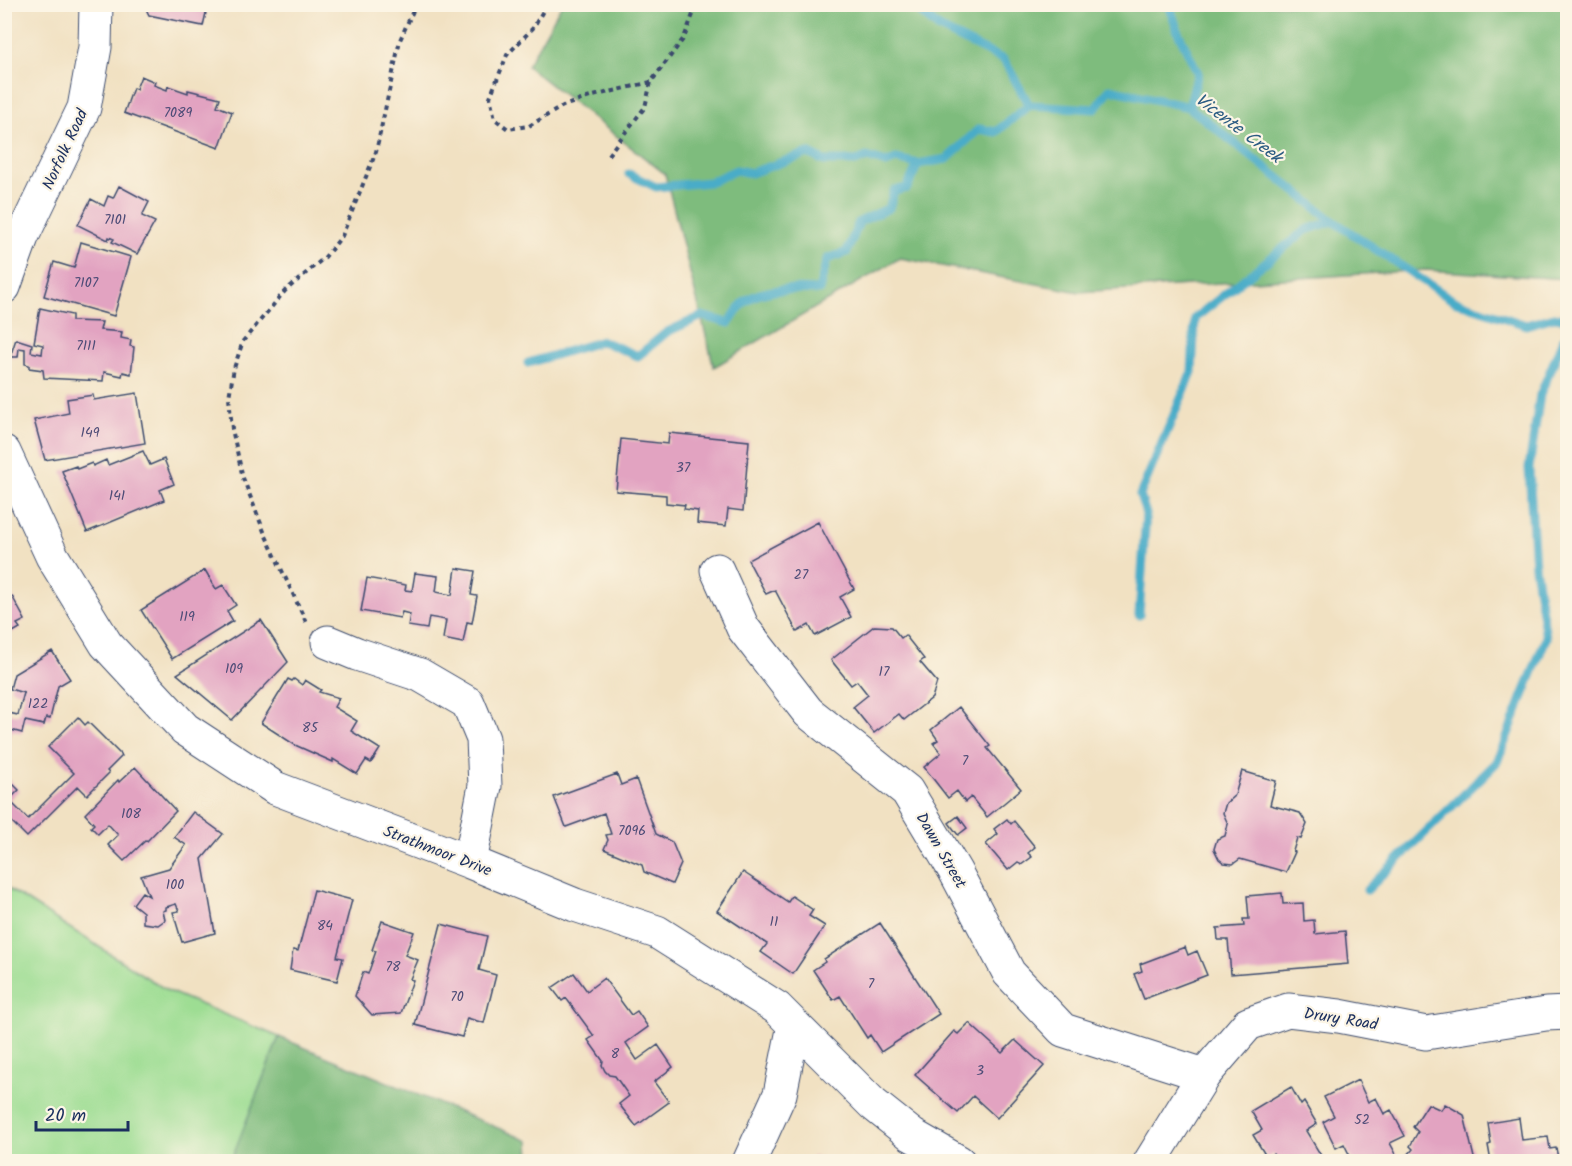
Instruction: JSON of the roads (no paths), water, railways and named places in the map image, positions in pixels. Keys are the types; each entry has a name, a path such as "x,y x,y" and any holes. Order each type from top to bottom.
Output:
{"street":[{"name":"Norfolk Road","path":"4,287 22,237 84,108 95,47 96,4"},
{"name":"Strathmoor Drive","path":"4,452 52,556 106,644 185,729 275,788 470,862 575,905 657,932 777,1008 873,1104 912,1135 959,1161"},
{"name":"Dawn Street","path":"717,570 743,628 808,712 908,791 955,871 1009,973 1063,1030 1204,1075"},
{"path":"328,642 420,675 468,704 483,740 485,786 470,862"},
{"name":"Drury Road","path":"1150,1161 1204,1075 1248,1024 1288,1010 1339,1016 1426,1033 1546,1014 1568,1013"},
{"path":"749,1161 780,1094 794,1025"}],"waterway":[{"path":"911,4 939,28 1004,60 1029,105"},
{"path":"1169,4 1178,32 1198,73 1189,107"},
{"name":"Vicente Creek","path":"528,363 602,341 638,356 667,332 702,316 729,323 743,303 762,293 781,290 819,290 827,259 847,252 859,222 889,208 894,191 907,188 918,164 947,159 979,129 996,132 1029,105 1095,109 1110,89 1189,107 1333,221 1454,301 1526,325 1554,317 1568,319"},
{"path":"629,174 656,187 710,182 736,170 751,173 808,153 824,161 857,161 867,157 886,163 896,159 918,164"},
{"path":"1139,615 1146,514 1140,495 1192,372 1195,318 1306,230 1333,221"},
{"path":"1367,890 1497,762 1546,638 1535,567 1529,468 1540,395 1563,340 1568,335"}]}
